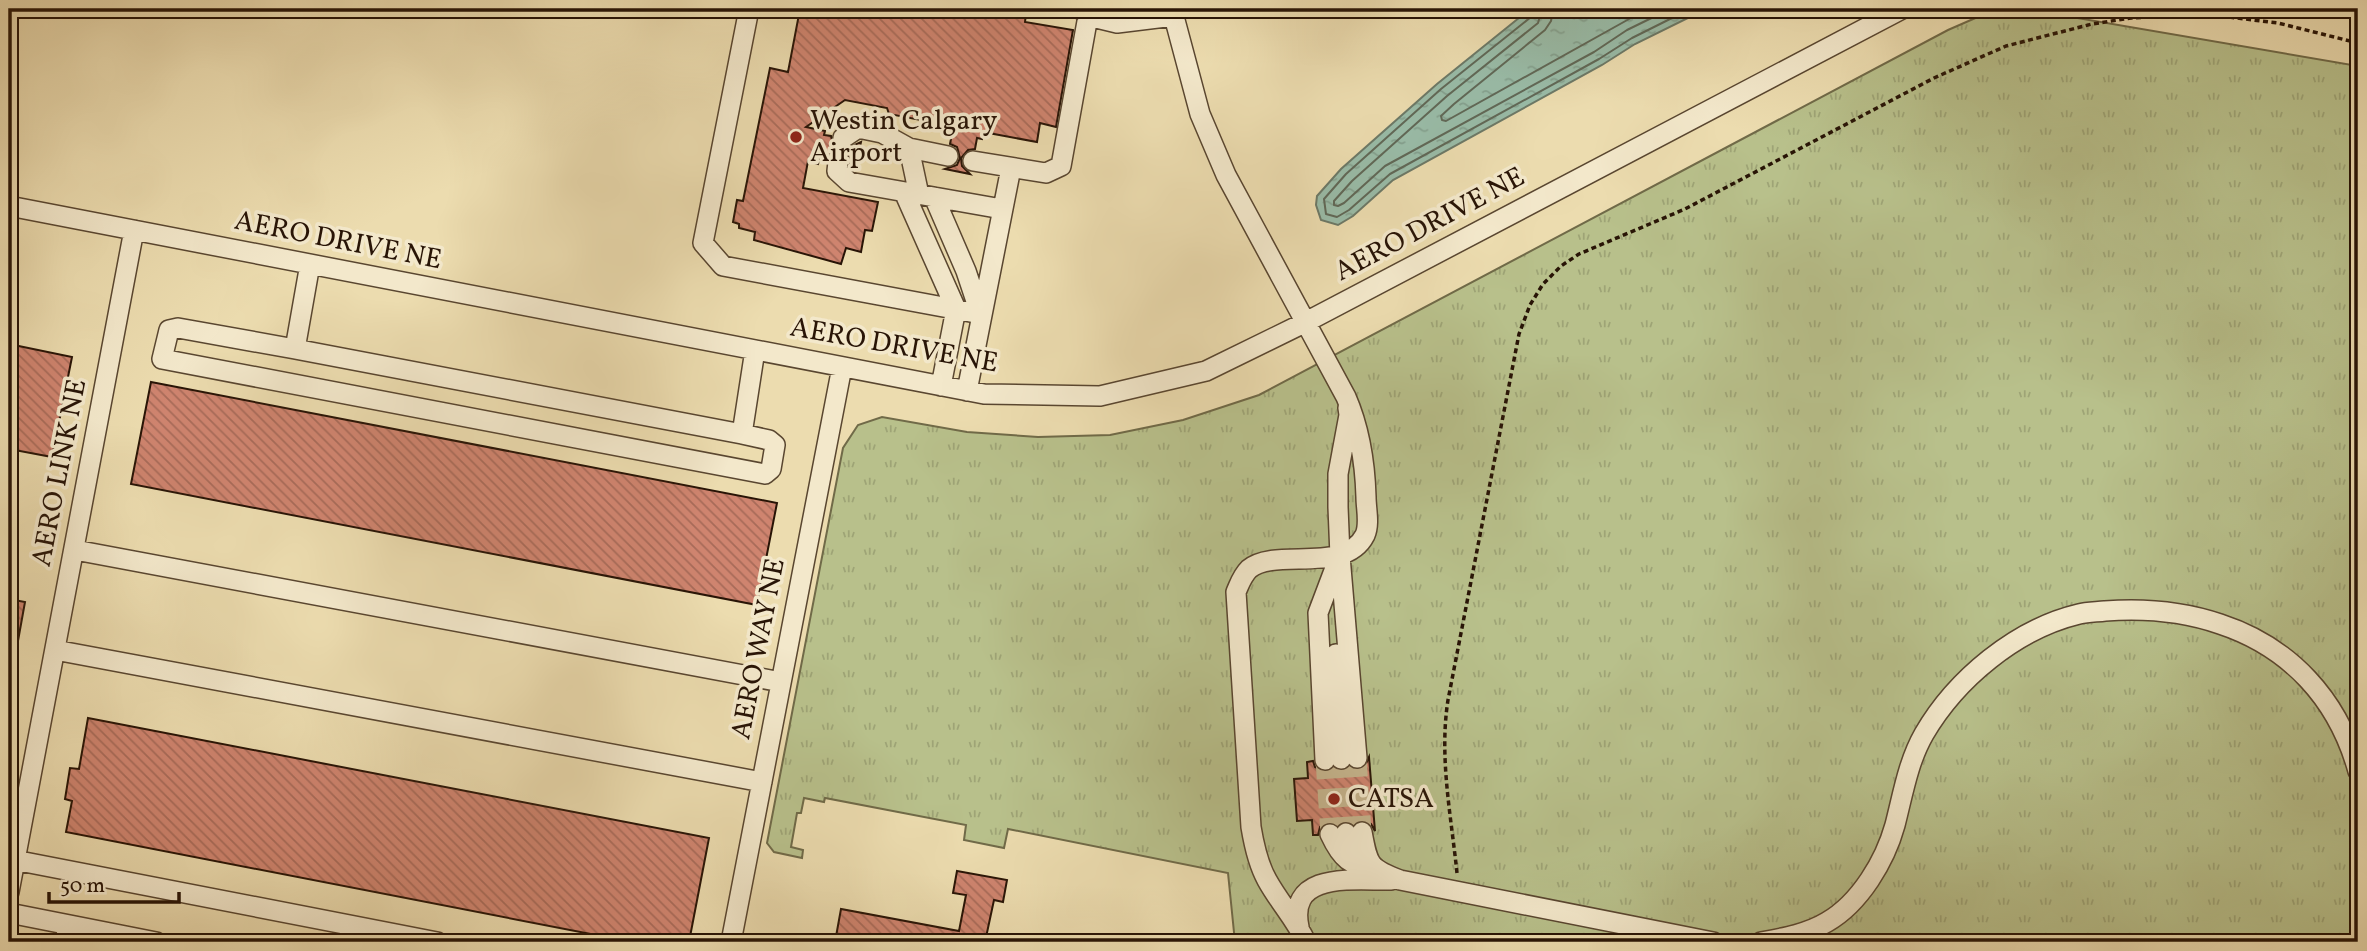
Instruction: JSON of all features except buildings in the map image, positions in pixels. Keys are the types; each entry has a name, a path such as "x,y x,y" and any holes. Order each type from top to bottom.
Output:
{"street":[{"path":"749,9 704,243 723,266 981,314"},
{"name":"AERO DRIVE NE","path":"9,206 984,394 1100,396 1206,371 1306,322 1902,9"},
{"path":"973,161 1046,173 1061,166 1084,12 1117,23 1173,13 1199,114 1226,175 1346,397 1357,422 1365,472 1367,523 1364,536 1340,556 1318,613 1341,759 1340,556 1338,474 1349,415 1346,397"},
{"path":"843,138 858,128 882,133 909,148 947,156"},
{"path":"909,148 919,194 956,309 941,386"},
{"path":"838,162 837,171 849,182 1002,209"},
{"path":"967,391 1011,168"},
{"path":"919,194 966,271 981,314"},
{"name":"AERO LINK NE","path":"9,892 12,859 75,550 134,230"},
{"path":"295,349 310,264"},
{"path":"178,328 295,349 769,440 775,445 771,469 765,474 162,359 169,330 178,328"},
{"path":"741,434 755,350"},
{"name":"AERO WAY NE","path":"731,942 842,367"},
{"path":"75,550 781,682"},
{"path":"1303,934 1267,880 1256,853 1251,827 1237,592 1242,577 1252,566 1272,561 1340,556"},
{"path":"1761,942 1792,937 1827,922 1855,897 1880,864 1894,827 1903,786 1923,735 1951,695 1986,661 2029,633 2079,614 2137,608 2192,615 2245,632 2291,661 2327,700 2351,745 2358,771"},
{"path":"55,650 762,782"},
{"path":"1376,869 1346,833 1339,853 1353,865 1376,869 1400,880"},
{"path":"12,859 437,942"},
{"path":"1267,880 1279,890 1287,892 1301,891 1332,880 1400,880 1713,942"},
{"path":"1303,934 1296,913 1302,899 1313,887"},
{"path":"9,913 66,933 156,942"}],"path":[{"path":"1460,892 1444,753 1444,728 1520,334 1530,306 1543,284 1561,266 1580,254 1685,209 1934,79 2006,46 2130,18 2204,14 2247,17 2358,43"}],"green space":[{"path":"1996,9 2025,9 2358,66 2358,942 1235,942 1228,873 1008,829 1004,848 964,840 966,825 825,798 824,802 804,798 801,813 797,813 791,847 803,850 802,858 774,852 767,843 843,448 858,425 882,417 967,432 1038,437 1110,435 1183,420 1259,395 1948,30"}],"water":[{"path":"1530,9 1706,9 1635,44 1602,65 1393,180 1353,216 1338,225 1321,220 1316,205 1317,196 1341,169 1437,84"}],"tunnel":[{"path":"1357,758 1362,832"},
{"path":"1341,759 1346,833"},
{"path":"1325,760 1330,834"}],"place":[{"name":"Westin Calgary Airport","path":"796,137"},
{"name":"CATSA","path":"1334,799"}]}
